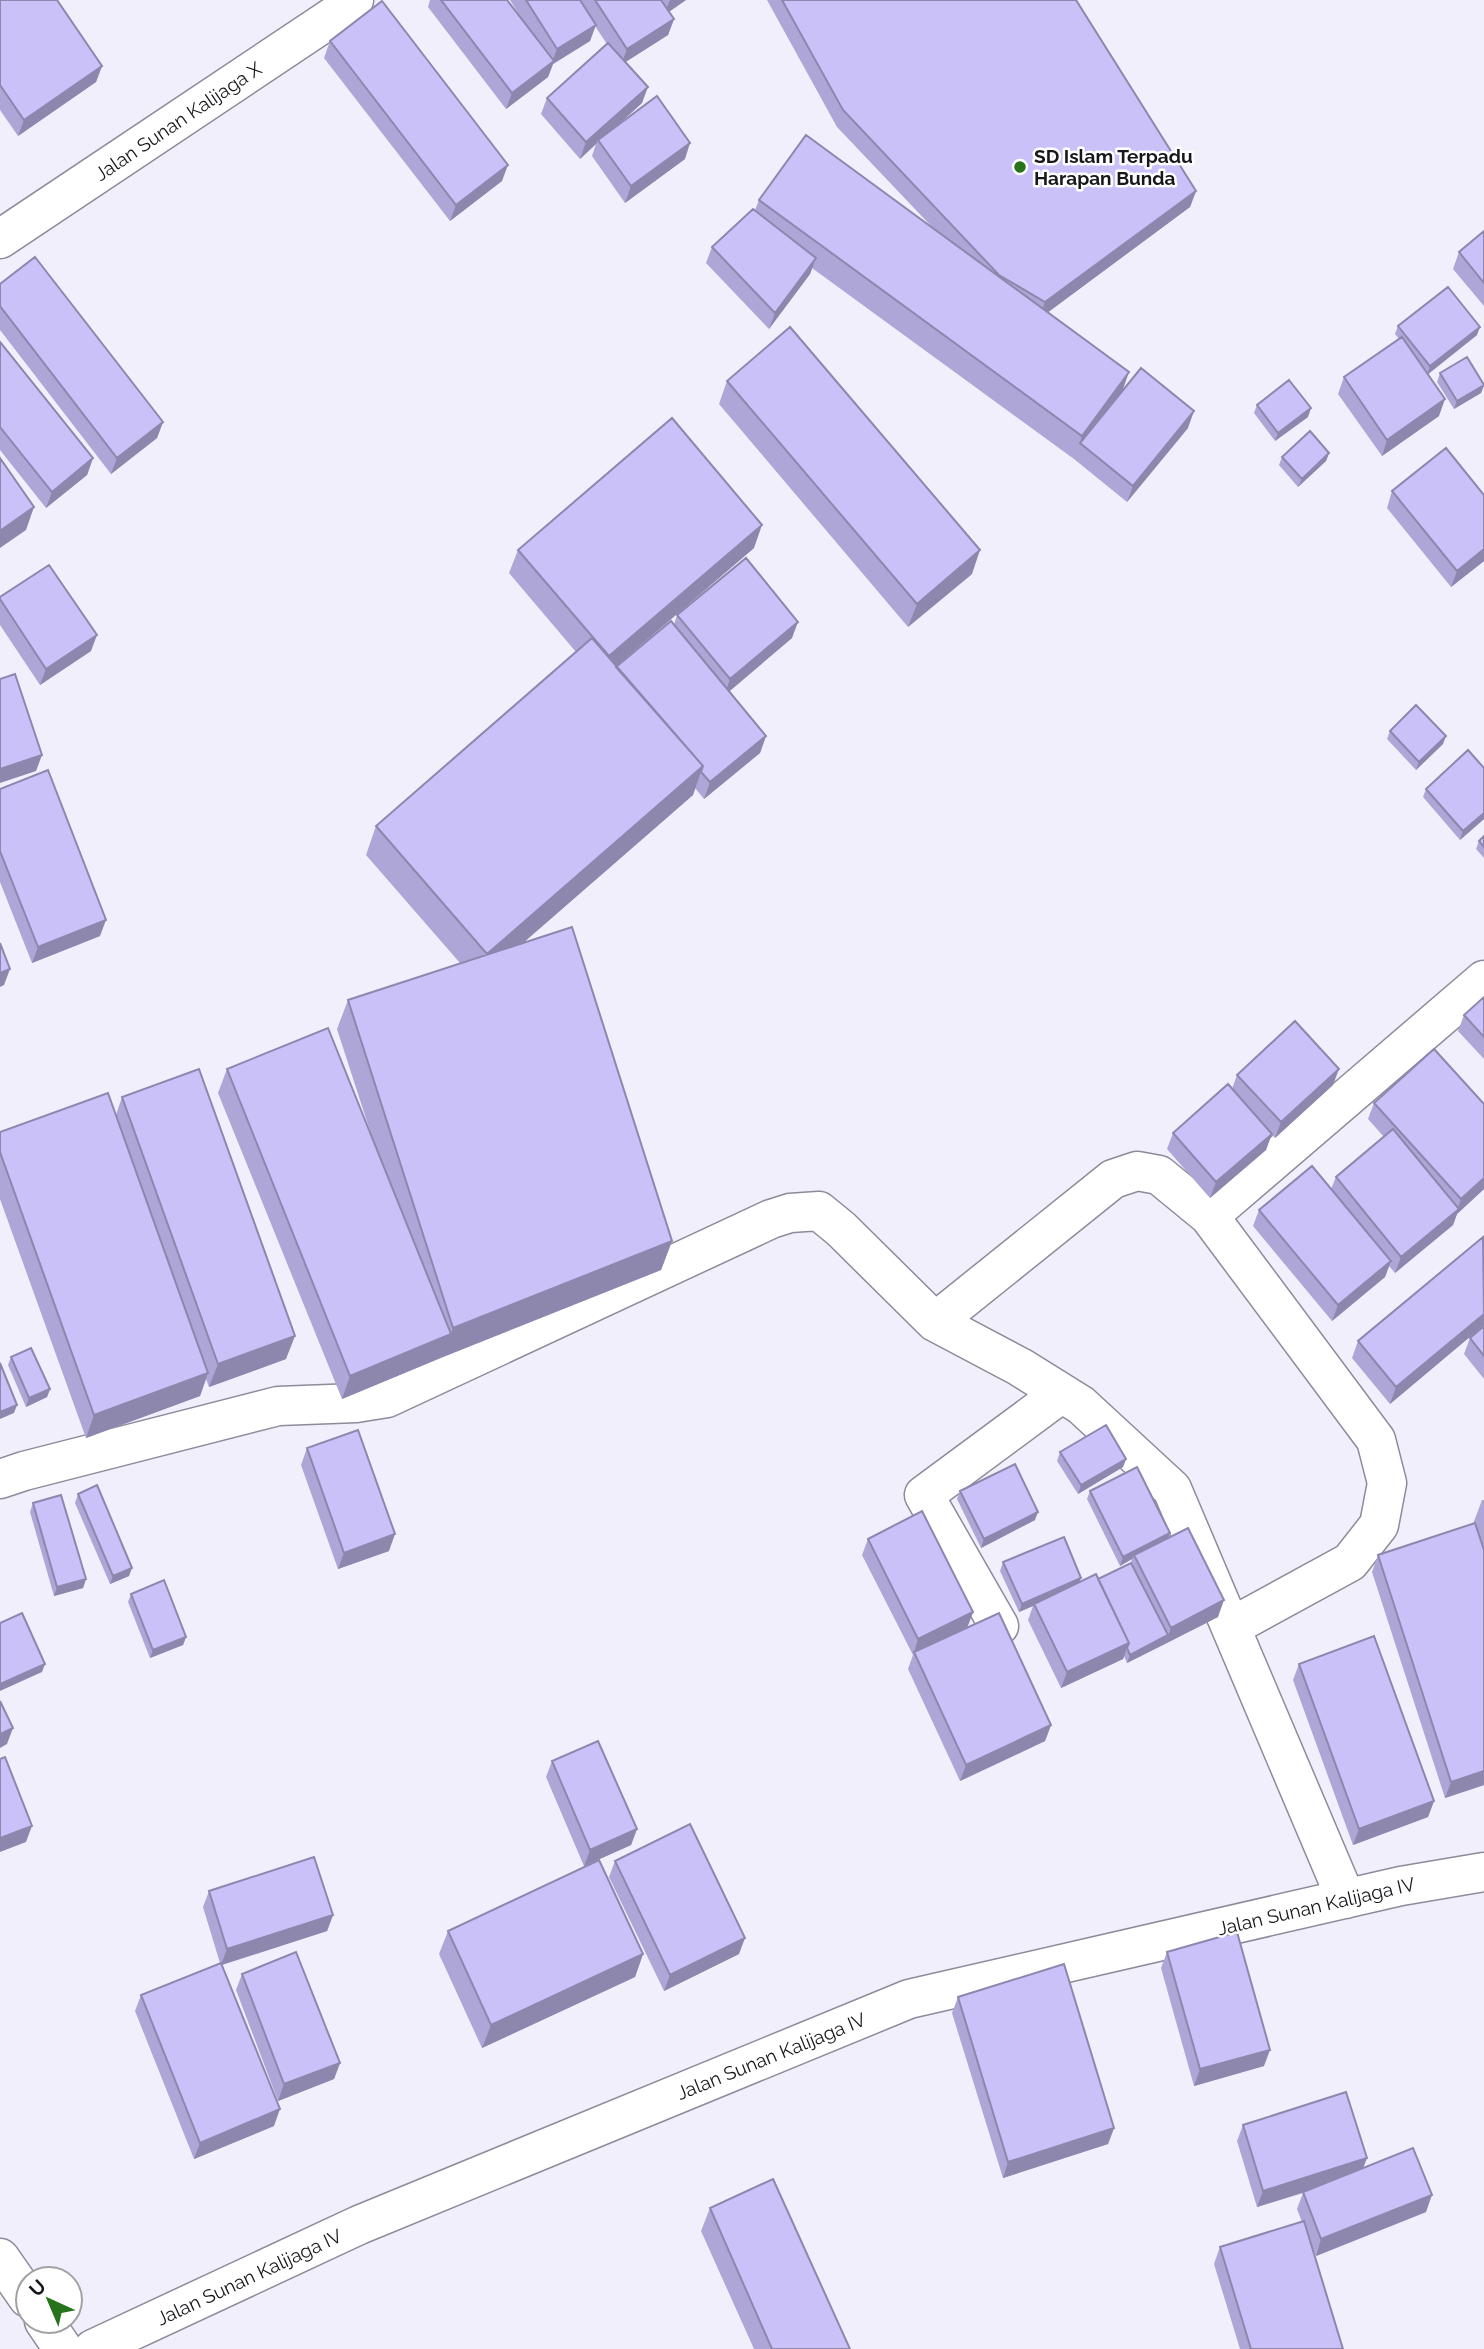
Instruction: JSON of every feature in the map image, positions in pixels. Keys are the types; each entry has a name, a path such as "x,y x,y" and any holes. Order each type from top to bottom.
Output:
{"street":[{"name":"Jalan Sunan Kalijaga X","path":"0,239 343,10 354,0"},
{"path":"1209,1216 1484,981"},
{"path":"935,1322 1112,1179 1137,1171 1159,1175 1209,1216 1376,1440 1387,1483 1379,1525 1350,1562 1231,1627"},
{"path":"0,1479 278,1406 356,1404 387,1398 771,1219 790,1213 819,1211 841,1229 935,1322 1020,1367 1081,1405 1172,1489 1346,1899"},
{"path":"999,1626 924,1495 1062,1393"},
{"name":"Jalan Sunan Kalijaga IV","path":"93,2349 359,2225 909,1999 1401,1886 1484,1872"},
{"path":"0,2258 14,2278"}],"building":[{"path":"0,0 57,0 102,66 24,120 0,85"},
{"path":"441,0 507,0 554,61 512,93"},
{"path":"526,0 580,0 596,25 557,49"},
{"path":"595,0 661,0 674,19 627,49"},
{"name":"SD Islam Terpadu Harapan Bunda","path":"782,0 1076,0 1196,191 1045,302 999,275 843,110"},
{"path":"382,1 508,165 456,205 330,41"},
{"path":"608,43 648,87 586,142 547,98"},
{"path":"657,96 690,143 631,186 598,140"},
{"path":"806,135 1129,372 1082,436 759,200"},
{"path":"753,209 816,258 775,313 712,247"},
{"path":"1484,231 1484,283 1459,252"},
{"path":"35,257 163,422 117,458 0,306 0,284"},
{"path":"1448,287 1480,327 1430,366 1398,326"},
{"path":"790,327 980,550 917,604 727,381"},
{"path":"1402,337 1445,399 1387,440 1344,377"},
{"path":"0,342 93,458 52,492 0,427"},
{"path":"1467,357 1484,385 1457,401 1440,373"},
{"path":"1141,368 1194,411 1133,486 1080,443"},
{"path":"1289,380 1311,408 1278,433 1257,405"},
{"path":"672,418 762,525 609,656 518,550"},
{"path":"1310,431 1329,453 1302,479 1282,457"},
{"path":"1446,448 1484,495 1484,549 1457,571 1392,491"},
{"path":"0,458 34,507 0,531"},
{"path":"746,558 798,622 730,679 677,615"},
{"path":"49,565 97,635 46,669 0,597"},
{"path":"671,621 766,736 710,782 701,772 703,766 616,667"},
{"path":"592,638 703,766 487,954 376,826"},
{"path":"15,674 42,755 0,769 0,679"},
{"path":"1416,705 1446,736 1419,762 1390,731"},
{"path":"1468,750 1484,768 1484,813 1463,831 1426,789"},
{"path":"48,770 106,920 38,947 0,851 0,789"},
{"path":"572,927 672,1241 453,1328 348,1000"},
{"path":"0,943 10,969 0,973"},
{"path":"1484,997 1484,1037 1464,1015"},
{"path":"1295,1021 1339,1069 1281,1122 1237,1075"},
{"path":"328,1028 451,1334 350,1376 227,1069"},
{"path":"1434,1049 1484,1104 1484,1178 1461,1199 1374,1103"},
{"path":"199,1069 295,1336 218,1364 122,1097"},
{"path":"1228,1084 1272,1134 1216,1182 1173,1133"},
{"path":"108,1093 208,1373 94,1415 0,1152 0,1132"},
{"path":"1393,1129 1459,1209 1401,1257 1336,1177"},
{"path":"1312,1166 1391,1261 1338,1305 1259,1210"},
{"path":"1483,1237 1484,1314 1396,1387 1358,1341"},
{"path":"1484,1326 1484,1356 1470,1338"},
{"path":"31,1348 50,1389 29,1398 11,1357"},
{"path":"0,1363 17,1405 0,1412"},
{"path":"1106,1425 1126,1459 1081,1485 1060,1452"},
{"path":"358,1430 395,1534 344,1553 307,1448"},
{"path":"1015,1464 1038,1512 984,1539 960,1491"},
{"path":"1137,1467 1170,1533 1123,1557 1090,1491"},
{"path":"97,1485 132,1568 113,1576 78,1494"},
{"path":"61,1495 86,1579 57,1587 33,1503"},
{"path":"922,1511 973,1612 918,1639 868,1539"},
{"path":"1475,1523 1484,1550 1484,1771 1451,1782 1378,1555"},
{"path":"1188,1528 1224,1600 1171,1628 1134,1555"},
{"path":"1064,1537 1081,1578 1022,1604 1003,1562"},
{"path":"1131,1563 1168,1635 1130,1655 1127,1648 1129,1643 1098,1579"},
{"path":"1096,1574 1129,1643 1067,1672 1034,1604"},
{"path":"164,1580 186,1637 153,1650 131,1594"},
{"path":"22,1613 45,1664 0,1684 0,1623"},
{"path":"999,1613 1051,1725 966,1765 914,1652"},
{"path":"1374,1636 1434,1801 1359,1829 1299,1664"},
{"path":"0,1701 13,1728 0,1734"},
{"path":"598,1741 637,1829 590,1850 552,1761"},
{"path":"5,1757 32,1826 0,1838 0,1759"},
{"path":"690,1824 745,1938 670,1975 615,1861"},
{"path":"314,1857 333,1915 227,1949 209,1891"},
{"path":"599,1860 643,1954 491,2025 448,1931"},
{"path":"1237,1932 1270,2050 1200,2069 1167,1952"},
{"path":"296,1952 340,2063 284,2084 242,1974"},
{"path":"221,1963 280,2109 200,2143 141,1995"},
{"path":"1064,1964 1114,2128 1008,2162 958,1997"},
{"path":"1346,2092 1367,2158 1263,2191 1243,2125"},
{"path":"1413,2148 1432,2195 1321,2239 1303,2192"},
{"path":"773,2179 850,2349 772,2349 710,2208"},
{"path":"1304,2221 1343,2349 1251,2349 1220,2247"}],"place":[{"name":"SD Islam Terpadu Harapan Bunda","path":"1020,167"}]}
